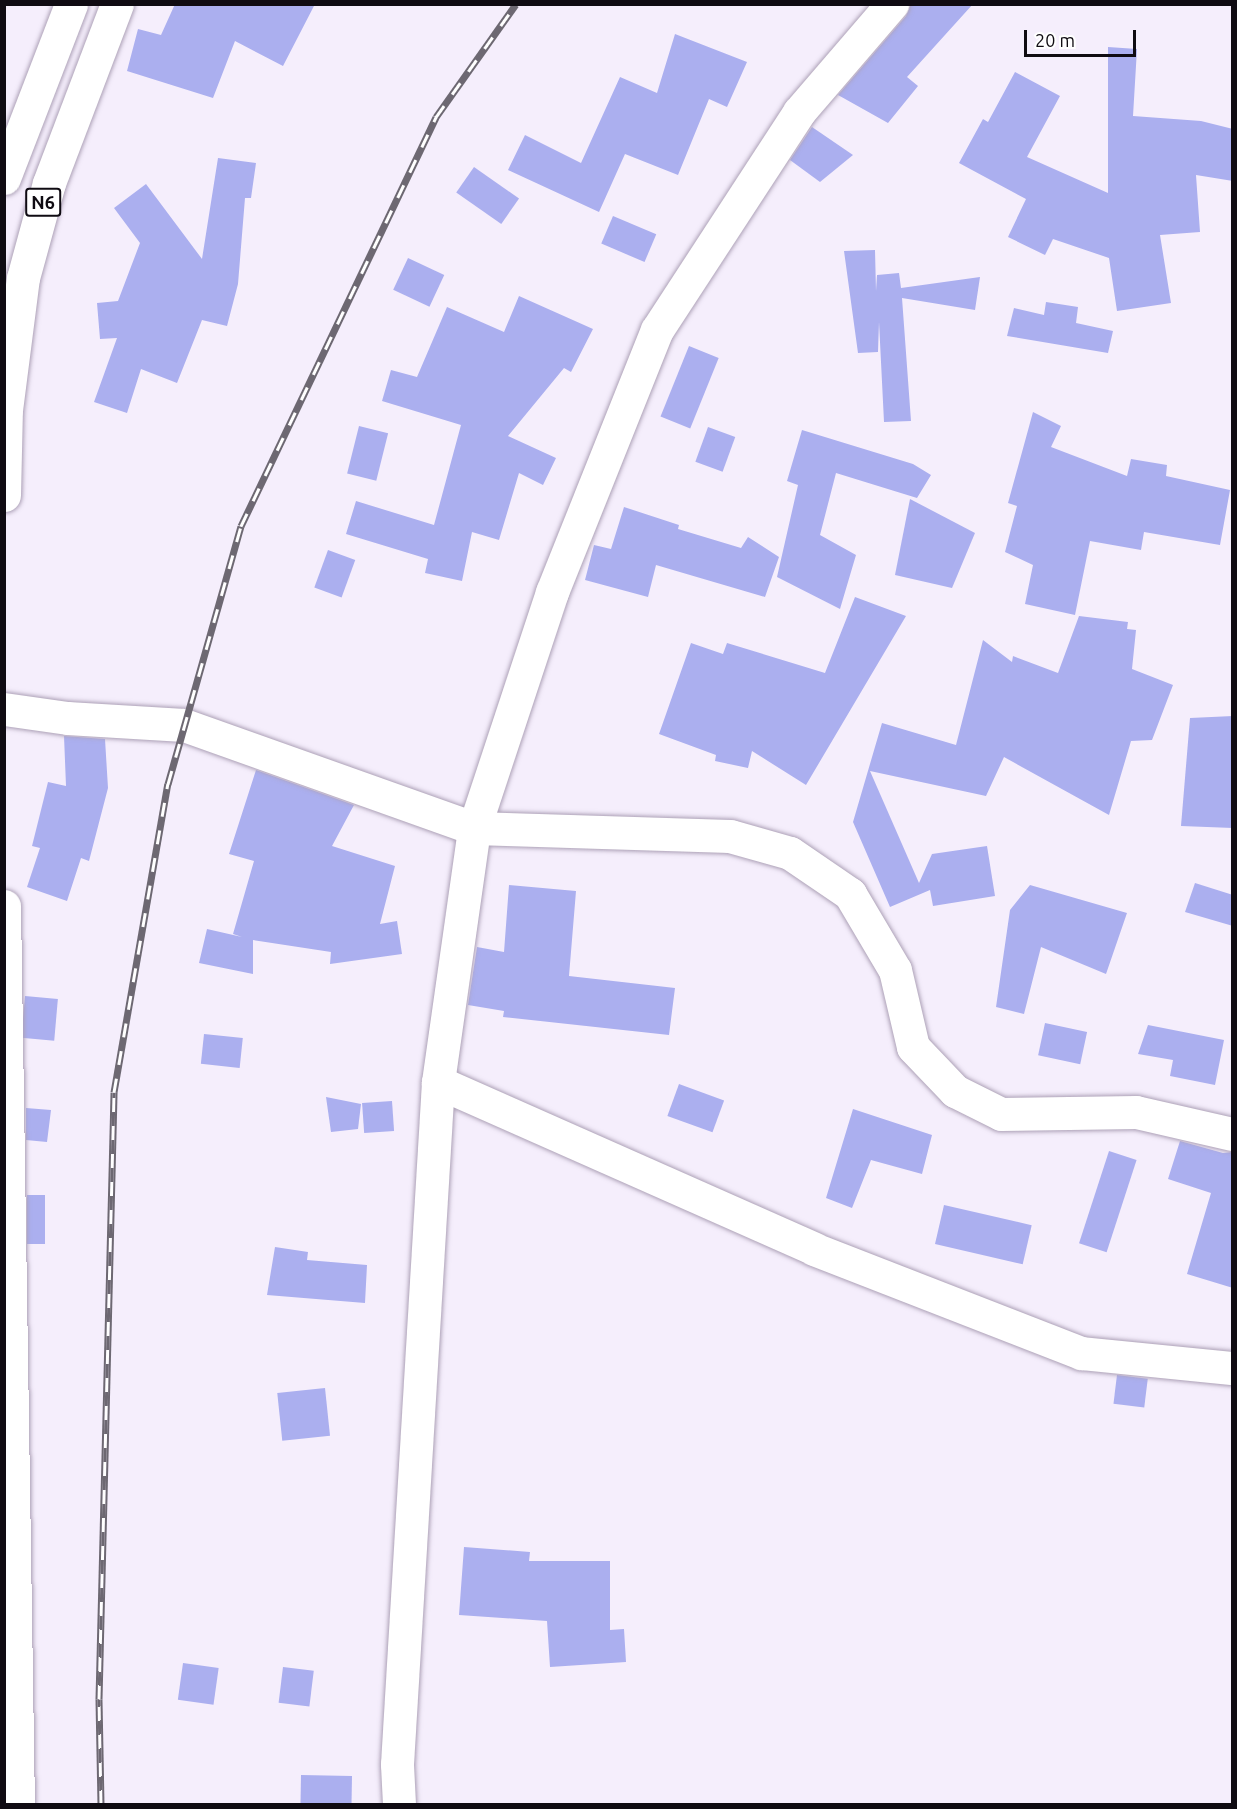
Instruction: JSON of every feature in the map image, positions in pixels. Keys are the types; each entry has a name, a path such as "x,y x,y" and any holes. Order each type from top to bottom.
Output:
{"main road":[{"name":"N6","path":"4,178 71,4"},
{"name":"N6","path":"4,495 6,410 22,278 49,183 117,4"},
{"path":"399,1804 397,1764 438,1082 474,828 552,592 657,330 799,112 892,4"},
{"path":"4,710 67,718 184,725 474,828 730,836 790,853 850,894 895,970 913,1047 956,1091 1001,1114 1136,1112 1233,1134"},
{"path":"4,906 18,1804"},
{"path":"438,1082 814,1249 1081,1353 1233,1368"}],"building":[{"path":"175,4 315,4 283,66 235,41 213,98 127,71 138,29 161,35"},
{"path":"911,4 973,4 907,77 918,86 888,123 838,95 906,16"},
{"path":"675,34 747,62 727,107 709,99 678,175 625,154 599,212 508,170 525,135 581,163 620,77 657,93"},
{"path":"1108,47 1137,49 1133,116 1201,121 1233,129 1233,181 1196,175 1200,232 1160,235 1171,303 1117,311 1109,258 1053,239 1045,255 1008,237 1026,199 959,163 983,119 988,122 1015,72 1060,96 1027,157 1108,193"},
{"path":"812,127 853,155 820,182 790,160"},
{"path":"218,158 256,163 251,198 245,198 238,284 227,326 202,320 177,383 141,369 127,413 94,402 117,338 100,339 97,303 118,301 140,243 114,208 146,184 202,259"},
{"path":"474,167 519,199 501,224 456,192"},
{"path":"613,216 656,234 645,262 601,244"},
{"path":"875,250 876,291 877,275 899,273 901,288 980,277 975,310 902,298 911,421 884,422 879,322 878,352 858,353 844,251"},
{"path":"408,258 444,275 429,307 393,290"},
{"path":"519,296 593,329 571,372 564,368 508,436 556,458 543,485 519,473 499,540 472,532 462,581 425,573 428,559 346,534 356,501 434,525 461,425 382,401 391,370 417,377 447,307 504,332"},
{"path":"1046,302 1078,307 1076,323 1113,331 1108,353 1007,336 1014,308 1044,315"},
{"path":"689,346 719,358 690,428 661,416"},
{"path":"1033,412 1061,426 1051,447 1127,476 1131,459 1167,465 1166,476 1230,490 1220,545 1144,532 1141,550 1090,541 1075,615 1025,604 1033,565 1005,552 1017,506 1008,503"},
{"path":"359,426 388,433 376,481 347,474"},
{"path":"708,427 735,437 723,472 695,462"},
{"path":"802,430 913,464 931,475 917,498 836,473 820,535 856,555 840,609 777,577 798,485 787,481"},
{"path":"910,499 975,533 952,588 895,575"},
{"path":"624,507 679,525 678,529 741,548 748,537 779,557 765,597 656,565 648,597 585,580 594,545 611,549"},
{"path":"328,550 355,560 342,598 314,588"},
{"path":"855,597 906,616 806,785 752,751 748,768 715,761 716,755 659,734 691,643 723,654 727,643 825,673"},
{"path":"1079,616 1128,622 1127,629 1136,630 1132,669 1173,685 1152,740 1131,741 1109,815 1004,757 986,796 870,771 919,883 932,854 987,846 995,896 933,906 930,890 890,907 853,822 882,723 956,745 983,640 1012,662 1013,656 1058,673"},
{"path":"1233,716 1233,828 1181,826 1190,718"},
{"path":"64,736 105,739 108,788 89,861 81,858 67,901 27,887 40,848 32,846 48,782 66,786"},
{"path":"256,770 354,805 332,846 395,866 380,924 397,921 402,954 330,964 331,952 253,940 253,974 199,963 207,929 242,937 233,934 254,861 229,854"},
{"path":"1195,883 1233,895 1233,926 1185,912"},
{"path":"509,885 576,891 569,976 675,988 669,1035 503,1017 504,1011 468,1005 477,947 504,952"},
{"path":"1030,885 1127,913 1106,974 1041,947 1024,1014 996,1007 1010,910"},
{"path":"25,996 58,999 54,1041 21,1038"},
{"path":"1045,1023 1087,1032 1080,1064 1038,1055"},
{"path":"1148,1025 1224,1040 1215,1085 1170,1076 1173,1060 1138,1054"},
{"path":"204,1034 243,1038 240,1068 201,1064"},
{"path":"679,1084 724,1100 712,1132 667,1116"},
{"path":"326,1097 361,1104 358,1129 331,1132"},
{"path":"392,1101 394,1131 364,1133 362,1103"},
{"path":"26,1108 51,1110 47,1142 26,1140"},
{"path":"853,1109 932,1135 922,1174 871,1160 852,1208 826,1198"},
{"path":"1180,1141 1223,1153 1233,1152 1233,1288 1187,1274 1211,1193 1168,1179"},
{"path":"1109,1151 1137,1160 1107,1252 1079,1243"},
{"path":"27,1195 45,1195 45,1244 27,1244"},
{"path":"944,1205 1032,1225 1023,1264 935,1244"},
{"path":"275,1247 308,1252 307,1260 367,1265 365,1303 267,1295"},
{"path":"1117,1375 1148,1379 1144,1408 1113,1404"},
{"path":"325,1388 330,1436 282,1441 277,1393"},
{"path":"464,1547 530,1552 529,1561 610,1561 610,1630 624,1629 626,1662 550,1667 547,1621 459,1615"},
{"path":"183,1663 219,1668 214,1705 178,1700"},
{"path":"283,1667 314,1671 309,1707 279,1703"},
{"path":"301,1775 352,1776 352,1804 300,1804"}],"railway":[{"path":"101,1804 99,1699 114,1092 168,784 241,526 436,117 516,4"}]}
